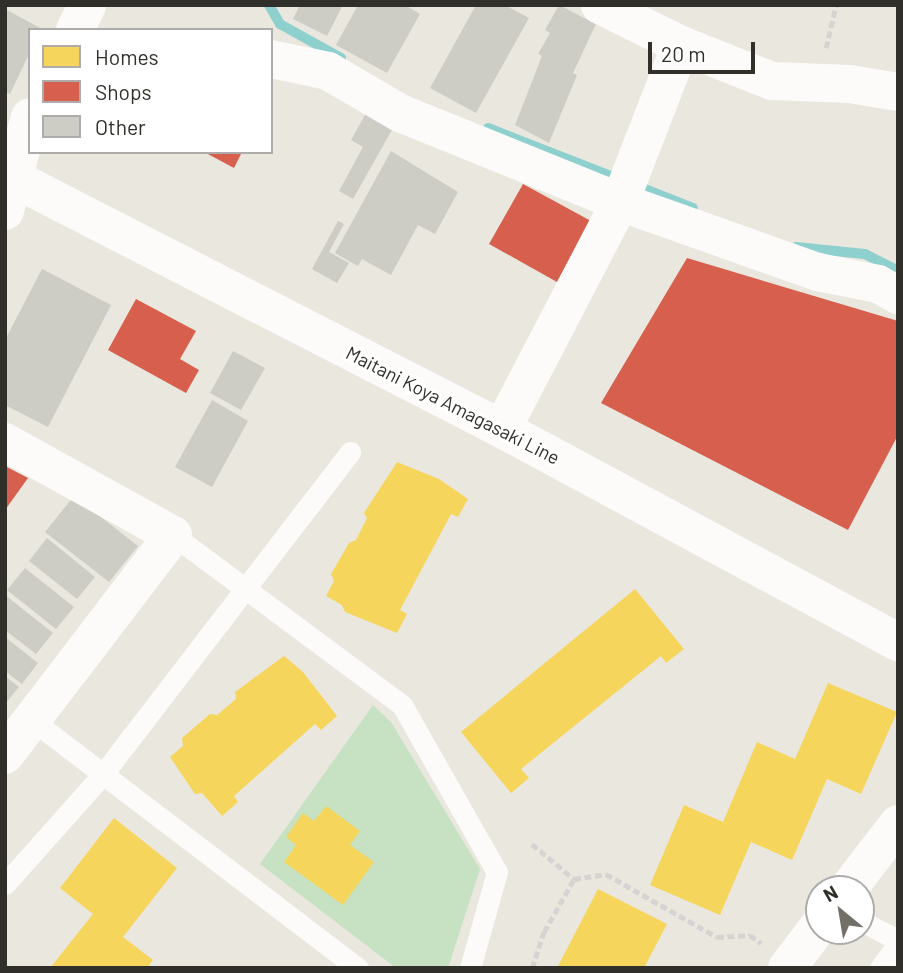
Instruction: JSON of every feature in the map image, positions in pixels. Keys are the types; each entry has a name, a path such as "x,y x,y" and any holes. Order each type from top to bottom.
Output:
{"street":[{"path":"76,28 87,5"},
{"path":"600,5 681,46 772,81 898,92"},
{"path":"502,429 620,202 681,46"},
{"path":"273,59 328,71 400,113 620,202 818,272 878,284 898,295"},
{"path":"8,188 28,123"},
{"name":"Maitani Koya Amagasaki Line","path":"8,188 502,429 898,642"},
{"path":"5,442 173,535 5,755"},
{"path":"859,875 898,824"},
{"path":"789,965 805,944"}],"lane":[{"path":"5,884 103,774 350,452"},
{"path":"173,535 402,705 497,872 470,968"},
{"path":"32,720 358,968"},
{"path":"875,929 898,942 880,968"}],"path":[{"path":"532,844 574,879 606,874 717,937 750,935 789,965"},
{"path":"532,968 544,932 574,879"}],"green space":[{"path":"373,705 391,722 480,869 448,968 396,968 260,864"}],"building: Homes":[{"path":"397,462 439,479 468,499 458,517 451,514 400,610 407,614 397,633 345,612 342,605 326,596 334,581 331,574 349,543 356,540 367,518 364,513"},
{"path":"635,589 684,649 666,663 661,656 521,769 529,778 511,793 461,732"},
{"path":"284,656 303,672 337,716 321,730 315,724 234,796 238,802 222,816 202,793 195,794 170,757 183,746 182,738 210,714 217,715 236,699 235,692"},
{"path":"828,683 897,712 861,794 827,779 792,860 751,842 720,915 650,885 684,805 723,822 757,742 795,759"},
{"path":"326,806 360,831 350,845 374,862 343,905 284,862 296,845 286,837 303,813 314,821"},
{"path":"114,818 177,868 123,937 153,960 147,968 50,968 93,914 60,888"},
{"path":"598,889 667,924 644,968 557,968"}],"building: Shops":[{"path":"208,154 241,154 234,168"},
{"path":"523,184 591,221 557,282 489,244"},
{"path":"687,258 898,321 898,435 848,530 601,403"},
{"path":"136,299 196,331 180,359 199,370 186,393 108,350"},
{"path":"5,466 28,478 5,510"}],"building: Other":[{"path":"300,5 343,5 327,36 293,19"},
{"path":"358,5 405,5 420,14 387,73 336,45"},
{"path":"476,5 505,5 529,18 476,113 430,88"},
{"path":"559,5 596,24 573,73 577,75 549,143 515,125 542,56 538,54 550,33 545,30"},
{"path":"5,9 40,28 28,28 28,56 10,94 5,92"},
{"path":"366,113 393,128 353,199 339,191 363,147 351,140"},
{"path":"391,151 458,192 435,234 418,225 391,275 362,259 358,266 335,253"},
{"path":"338,221 344,224 329,252 349,263 337,283 312,269"},
{"path":"42,269 111,305 48,427 5,405 5,340"},
{"path":"233,351 265,368 241,410 210,393"},
{"path":"212,400 248,421 212,487 175,467"},
{"path":"74,496 138,546 109,582 45,532"},
{"path":"47,538 95,577 77,599 29,561"},
{"path":"25,568 74,607 56,629 7,590"},
{"path":"5,595 53,633 36,654 5,630"},
{"path":"5,637 38,663 22,684 5,671"},
{"path":"5,676 19,687 5,704"}],"waterway":[{"path":"269,5 280,24 341,58"},
{"path":"488,128 614,177"},
{"path":"637,186 693,208"},
{"path":"796,247 865,254 898,271"}]}
